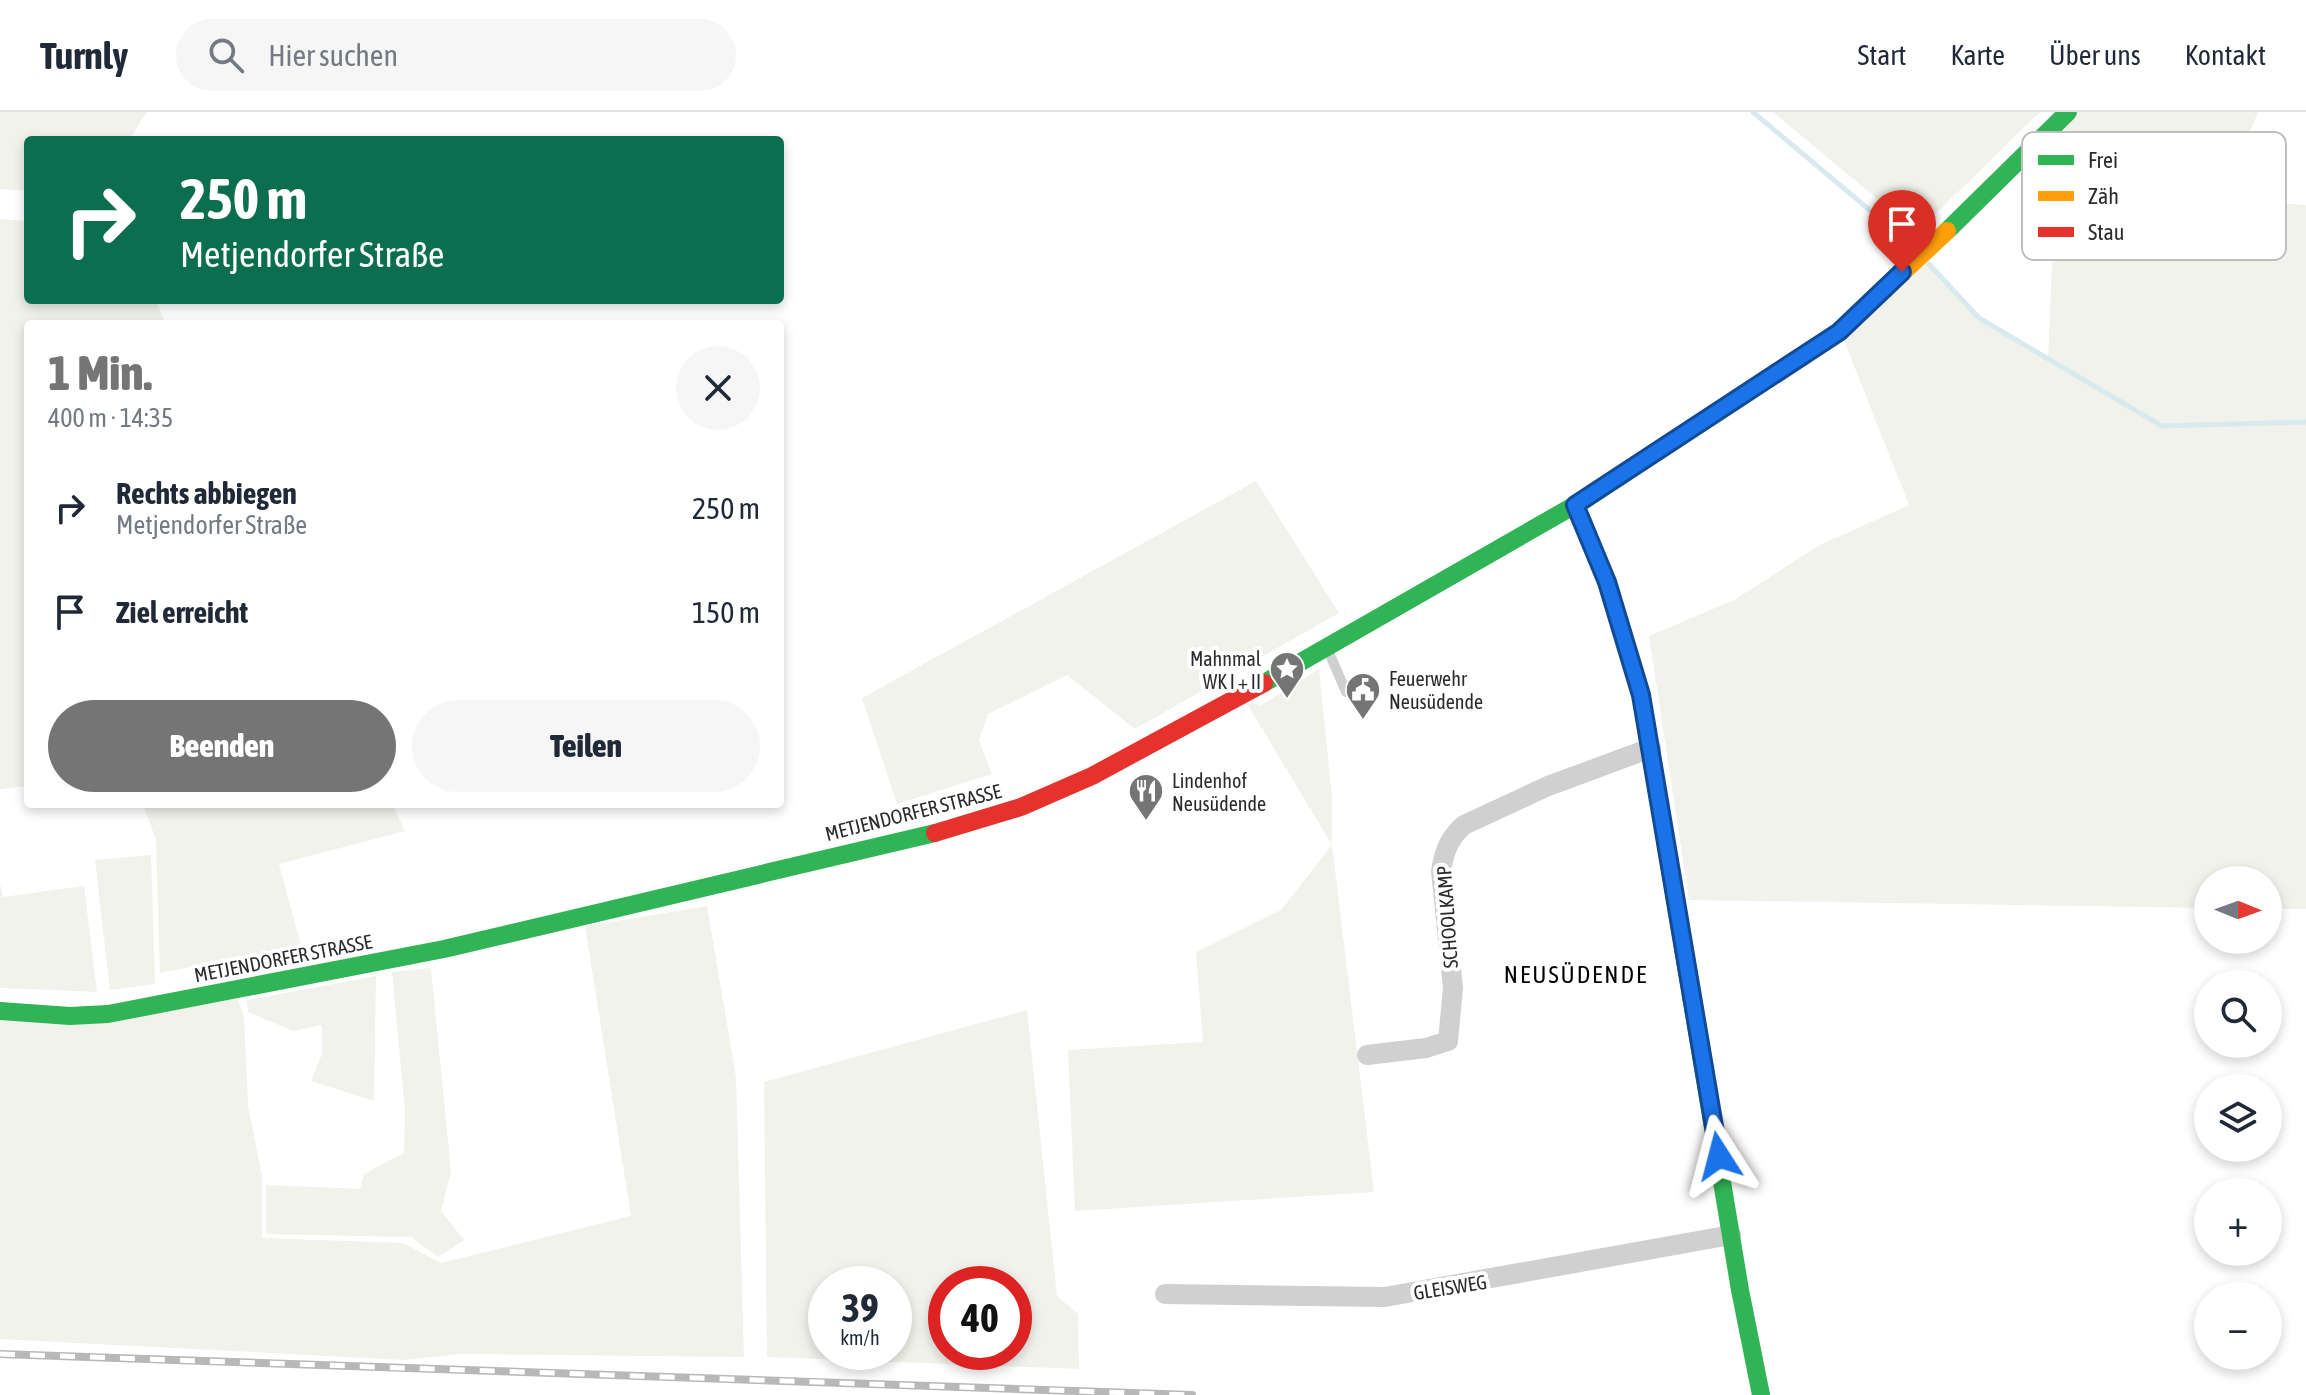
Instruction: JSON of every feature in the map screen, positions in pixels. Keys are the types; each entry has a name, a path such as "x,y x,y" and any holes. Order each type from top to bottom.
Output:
{"street":[{"name":"METJENDORFER STRASSE","path":"2049,132 2068,112"},
{"name":"METJENDORFER STRASSE","path":"0,1011 70,1016 108,1014 383,961 972,824 1092,776 1327,648 1575,505 1839,332 2022,160"},
{"path":"1575,505 1626,635 1651,748 1731,1235 1761,1395"},
{"name":"SCHOOLKAMP","path":"1367,1055 1426,1048 1448,1041 1453,988 1441,871 1443,856 1455,833 1464,825 1548,786 1651,748"},
{"name":"GLEISWEG","path":"1165,1294 1385,1297 1731,1235"}],"lane":[{"path":"1327,648 1346,692"}],"shaded area":[{"path":"0,112 147,112 132,136 24,136 24,191 0,189"},
{"path":"1773,112 2040,112 1914,235 1883,204"},
{"path":"2077,112 2258,112 2250,132 2058,132"},
{"path":"2286,204 2306,205 2306,909 2282,909 2282,866 2194,866 2194,908 1689,900 1649,636 1734,600 1820,545 1909,505 1843,338 1929,261 1979,318 2048,359 2052,260 2286,260"},
{"path":"0,219 24,221 24,304 157,304 164,320 24,320 24,786 0,789"},
{"path":"1256,481 1339,613 1135,729 1067,675 988,714 979,740 992,774 897,804 862,698"},
{"path":"1319,669 1332,797 1332,845 1246,702 1261,705"},
{"path":"144,808 394,808 405,831 279,864 301,946 160,973 156,840"},
{"path":"1332,845 1374,1192 1075,1211 1068,1050 1203,1042 1196,952 1281,910"},
{"path":"151,855 155,984 110,990 95,860"},
{"path":"0,884 3,897 84,886 97,992 0,988"},
{"path":"707,906 736,1077 744,1357 461,1354 404,1360 0,1339 0,1020 237,997 244,1017 248,1105 262,1176 262,1238 403,1243 441,1263 631,1216 585,926"},
{"path":"431,968 451,1171 441,1211 464,1240 438,1257 411,1237 266,1234 266,1185 360,1189 364,1174 404,1153 405,1111 392,972"},
{"path":"376,976 374,1101 311,1081 322,1054 322,1025 293,1031 248,1012 247,1000"},
{"path":"1027,1010 1057,1296 1078,1314 1079,1369 1032,1367 1032,1266 928,1266 928,1363 912,1363 912,1266 808,1266 808,1359 767,1357 764,1082"}],"waterway":[{"path":"1753,112 1910,244"},
{"path":"1929,264 1979,318 2162,426 2306,422"}],"railway":[{"path":"0,1354 1192,1395"}],"traffic: fast":[{"path":"2048,132 2068,112"},
{"path":"1947,231 2022,157"},
{"path":"1264,683 1575,505 1719,410"},
{"path":"1575,505 1607,582 1641,695 1740,1290 1761,1395"},
{"path":"0,1011 70,1016 108,1014 444,949 935,833"}],"traffic: slow":[{"path":"1719,410 1839,332 1947,231"}],"traffic: jam":[{"path":"935,833 1021,807 1092,776 1264,683"}],"place":[{"name":"Mahnmal WK I + II","path":"1287,700"},
{"name":"Feuerwehr Neusüdende","path":"1363,721"},
{"name":"Lindenhof Neusüdende","path":"1146,822"}],"district":[{"name":"NEUSÜDENDE","path":"1576,974"}],"route":[{"path":"1719,1156 1641,695 1626,635 1575,505 1839,332 1902,272"}]}
